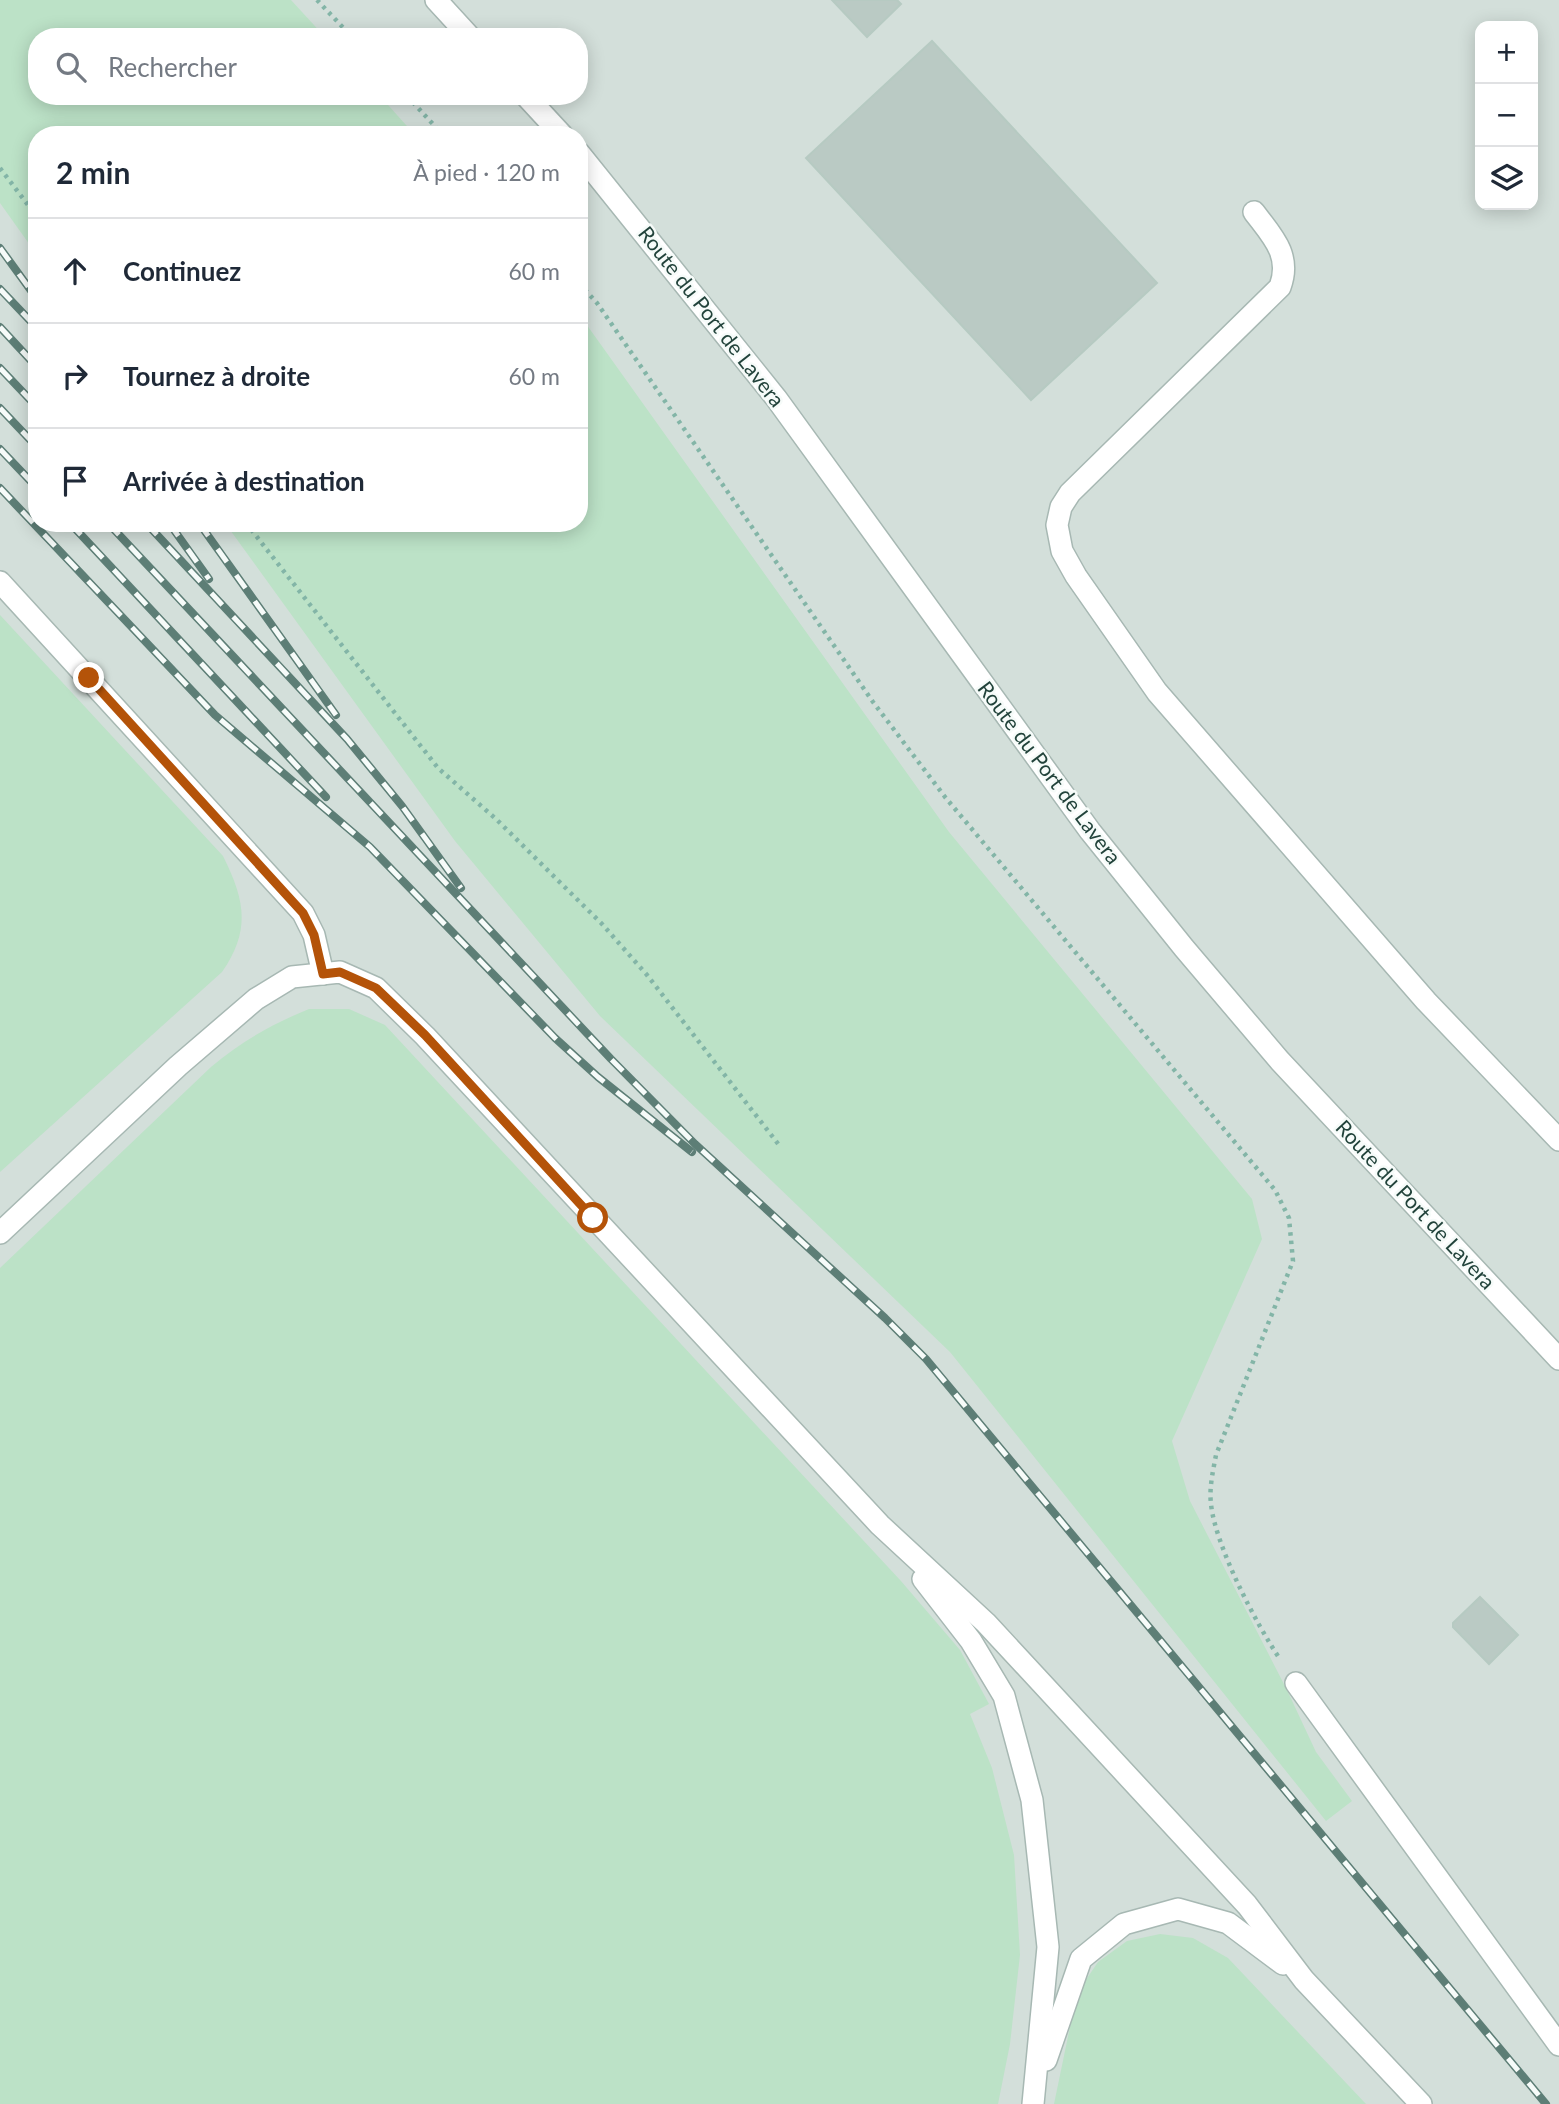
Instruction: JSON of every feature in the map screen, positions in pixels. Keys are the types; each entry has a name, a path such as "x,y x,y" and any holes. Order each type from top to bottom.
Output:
{"street":[{"path":"436,0 462,28"},
{"path":"534,105 554,126"},
{"name":"Route du Port de Lavera","path":"588,164 776,398 1090,831 1184,948 1280,1061 1559,1359"},
{"path":"1254,212 1283,256 1285,273 1280,287 1070,493 1061,507 1058,526 1062,551 1076,576 1157,691 1426,1001 1559,1140"},
{"path":"0,582 303,913 314,935 323,974"},
{"path":"0,1233 178,1066 256,999 292,977 340,972 376,988 425,1035 880,1525 986,1623 1247,1905 1304,1980 1421,2104"},
{"path":"880,1525 971,1640 1004,1696 1032,1800 1048,1947 1035,2096"},
{"path":"1296,1683 1559,2045"},
{"path":"1035,2096 1081,1959 1124,1924 1178,1909 1228,1923 1304,1980"}],"path":[{"path":"317,0 343,28"},
{"path":"415,105 435,126"},
{"path":"0,168 28,205"},
{"path":"588,293 873,702 945,797 1280,1199 1289,1218 1293,1261 1216,1455 1211,1481 1211,1505 1220,1542 1265,1636 1296,1683"},
{"path":"253,532 438,768 496,819 602,924 648,975 779,1145"}],"shaded area":[{"path":"0,0 1559,0 1559,2104 0,2104"}],"green space":[{"path":"0,0 291,0 317,28 28,28 28,105 388,105 407,126 28,126 28,242 0,203"},
{"path":"588,327 949,832 1252,1199 1262,1239 1172,1441 1190,1501 1316,1752 1352,1801 1326,1821 950,1352 600,1016 455,841 232,532 588,532"},
{"path":"0,615 223,856 236,887 242,915 237,942 222,972 0,1172"},
{"path":"309,1009 349,1009 385,1025 901,1581 960,1650 989,1704 970,1714 992,1768 1014,1855 1020,1955 1010,2044 998,2104 0,2104 0,1268 211,1067 258,1034"},
{"path":"1160,1934 1193,1938 1228,1958 1366,2104 1054,2104 1077,1993 1098,1962 1127,1941"}],"building":[{"path":"832,0 897,0 901,4 867,37"},
{"path":"932,41 1157,283 1031,400 806,158"},
{"path":"1480,1597 1518,1635 1489,1664 1453,1627 1453,1623"}],"railway":[{"path":"0,248 28,287"},
{"path":"0,289 28,319"},
{"path":"0,327 28,357"},
{"path":"0,368 28,398"},
{"path":"0,408 28,438"},
{"path":"0,449 28,479"},
{"path":"0,488 28,518"},
{"path":"42,532 215,715 370,847 555,1038 598,1077 692,1152"},
{"path":"78,532 326,797"},
{"path":"116,532 611,1059 695,1144 926,1359 1546,2104"},
{"path":"154,532 347,739 402,806 461,888"},
{"path":"175,532 209,579"},
{"path":"205,532 336,715"}],"route":[{"path":"89,678 303,913 314,935 323,974 340,972 376,988 425,1035 593,1218"}]}
